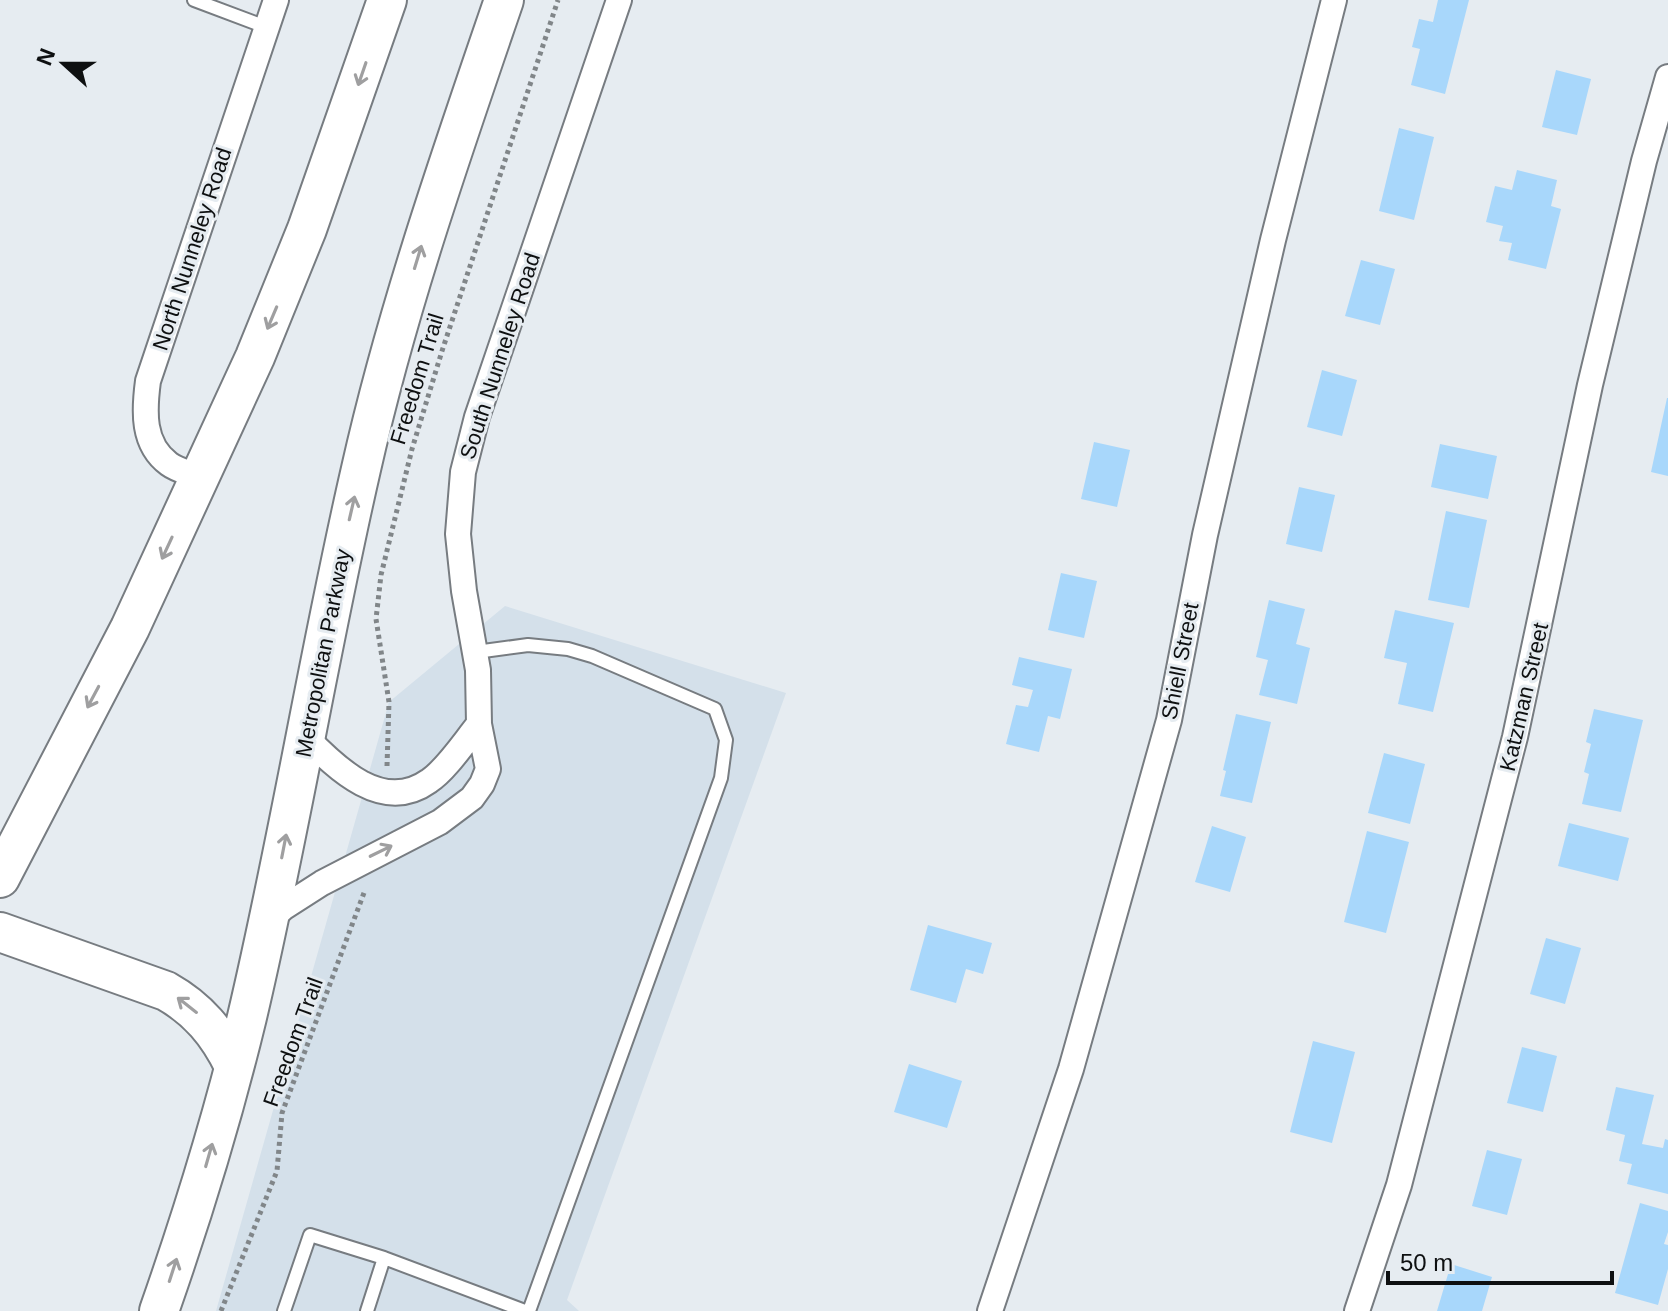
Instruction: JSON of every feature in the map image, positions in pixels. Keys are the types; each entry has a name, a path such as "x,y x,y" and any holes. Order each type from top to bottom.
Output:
{"main road":[{"path":"0,878 130,628 287,281 387,0"},
{"name":"Metropolitan Parkway","path":"159,1311 202,1181 234,1066 268,922 354,497 393,340 504,0"},
{"path":"0,932 155,987 183,1000 211,1027 234,1066"}],"street":[{"name":"North Nunneley Road","path":"199,477 169,465 154,447 145,428 147,393 276,0"},
{"name":"South Nunneley Road","path":"268,922 283,908 322,883 440,822 472,798 488,769 479,724 480,690 476,652 460,564 458,534 463,472 477,417 619,0"},
{"name":"Shiell Street","path":"990,1311 1071,1069 1169,720 1205,535 1273,240 1334,0"},
{"name":"Katzman Street","path":"1357,1311 1399,1185 1512,751 1590,385 1644,161 1668,77"},
{"path":"306,737 326,758 360,783 372,789 396,793 430,781 443,770 479,724"}],"lane":[{"path":"194,0 266,27"},
{"path":"284,1311 310,1235 384,1258 527,1311 721,778 726,740 715,709 592,656 546,645 476,652"},
{"path":"367,1311 384,1258"}],"path":[{"name":"Freedom Trail","path":"386,769 389,702 376,619 381,575 412,449 558,0"},
{"name":"Freedom Trail","path":"221,1311 277,1171 282,1113 365,889"}],"shaded area":[{"path":"505,606 786,693 567,1300 579,1311 216,1311 389,702"}],"building":[{"path":"1438,0 1469,0 1445,94 1411,85 1420,49 1412,47 1419,19 1433,22"},
{"path":"1556,70 1591,79 1577,135 1542,127"},
{"path":"1399,128 1434,137 1414,220 1379,211"},
{"path":"1517,170 1557,180 1551,206 1561,209 1546,269 1508,260 1512,243 1499,241 1503,226 1486,222 1495,186 1512,190"},
{"path":"1361,260 1395,269 1380,325 1345,316"},
{"path":"1322,370 1357,380 1342,436 1307,427"},
{"path":"1668,398 1668,476 1651,472"},
{"path":"1094,442 1130,450 1117,507 1081,499"},
{"path":"1440,444 1497,456 1488,499 1431,487"},
{"path":"1299,487 1335,495 1322,552 1286,544"},
{"path":"1446,511 1487,520 1469,608 1428,600"},
{"path":"1061,573 1097,581 1084,638 1048,630"},
{"path":"1269,600 1305,609 1296,644 1310,648 1297,704 1259,695 1268,660 1256,657"},
{"path":"1395,610 1454,623 1433,712 1398,704 1407,663 1384,658"},
{"path":"1019,657 1072,669 1060,719 1048,716 1039,752 1006,744 1016,705 1028,707 1033,690 1012,685"},
{"path":"1594,709 1643,720 1621,812 1582,804 1589,774 1584,772 1591,744 1586,742"},
{"path":"1236,714 1271,722 1252,803 1220,796"},
{"path":"1384,753 1425,764 1410,824 1368,813"},
{"path":"1569,823 1629,838 1618,881 1558,866"},
{"path":"1212,826 1246,837 1230,892 1195,882"},
{"path":"1367,831 1409,842 1386,933 1344,922"},
{"path":"928,925 992,943 983,974 966,969 956,1003 910,990"},
{"path":"1546,938 1581,948 1565,1004 1530,994"},
{"path":"1313,1041 1355,1052 1332,1143 1290,1132"},
{"path":"1522,1047 1557,1056 1543,1112 1507,1103"},
{"path":"909,1064 962,1081 947,1128 894,1112"},
{"path":"1616,1087 1654,1095 1642,1144 1663,1148 1665,1139 1668,1140 1668,1194 1627,1184 1632,1164 1619,1161 1625,1135 1606,1130"},
{"path":"1487,1150 1522,1159 1507,1215 1472,1206"},
{"path":"1640,1203 1668,1211 1668,1232 1664,1244 1668,1245 1668,1269 1658,1305 1615,1293"},
{"path":"1451,1264 1492,1277 1482,1311 1437,1311"}]}
